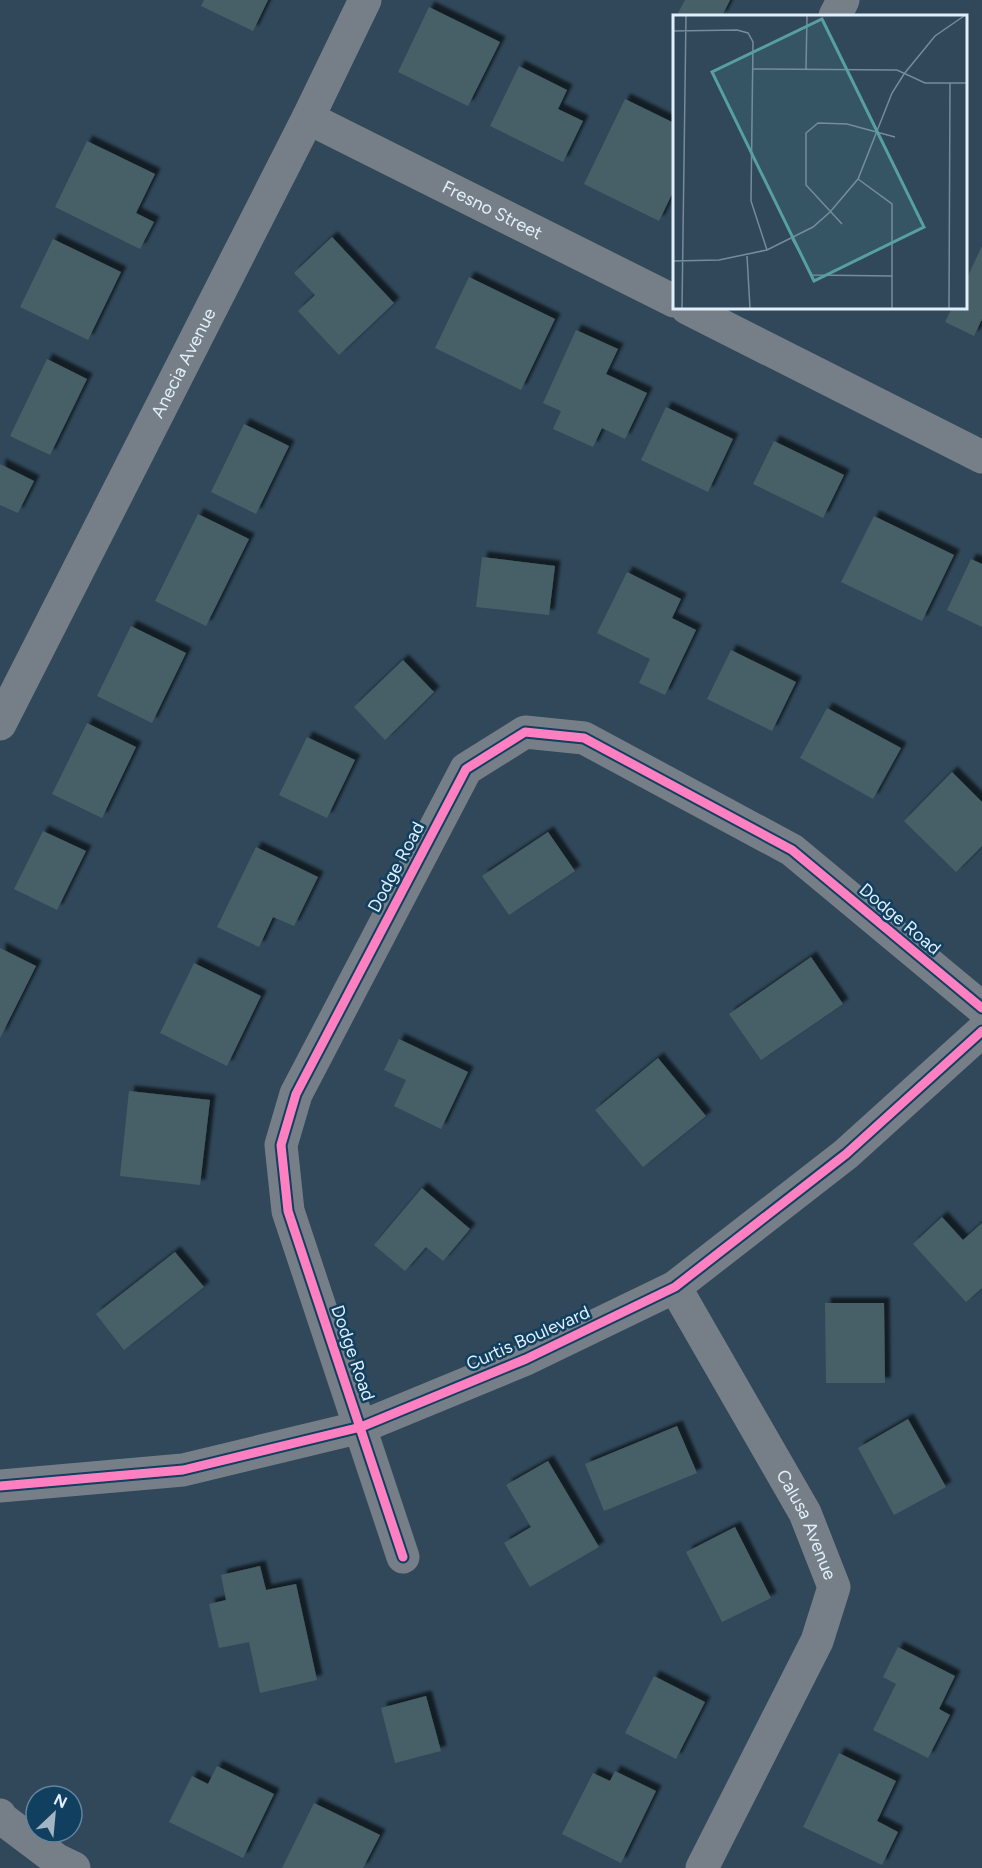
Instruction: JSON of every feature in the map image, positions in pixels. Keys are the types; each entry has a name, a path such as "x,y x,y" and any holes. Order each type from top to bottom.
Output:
{"street":[{"name":"Anecia Avenue","path":"0,724 308,118 365,0"},
{"path":"836,15 843,0"},
{"name":"Fresno Street","path":"308,118 673,300"},
{"path":"689,309 982,456"},
{"name":"Dodge Road","path":"403,1557 288,1211 281,1145 296,1094 466,769 525,732 584,738 792,850 982,1008"},
{"name":"Curtis Boulevard","path":"0,1485 183,1470 361,1427 526,1359 675,1287 846,1154 982,1031"},
{"name":"Calusa Avenue","path":"675,1287 805,1513 834,1587 817,1641 702,1868"},
{"path":"0,1815 57,1860 74,1868"}],"building":[{"path":"204,0 268,0 253,31 201,6"},
{"path":"685,0 730,0 722,15 677,15"},
{"path":"429,7 500,42 468,106 398,72"},
{"path":"519,66 567,90 558,109 583,121 563,162 490,126"},
{"path":"625,99 673,123 673,192 659,221 584,184"},
{"path":"87,141 155,174 136,213 154,222 140,249 55,207"},
{"path":"332,237 394,303 339,355 298,311 315,295 294,273"},
{"path":"53,239 121,272 88,340 20,307"},
{"path":"982,246 982,319 974,336 945,322 952,309 967,309 967,278"},
{"path":"469,277 555,319 521,390 435,348"},
{"path":"576,330 618,349 606,374 647,393 625,439 602,428 593,447 553,429 561,411 543,403"},
{"path":"47,359 87,379 50,455 10,436"},
{"path":"666,407 733,439 708,492 641,460"},
{"path":"244,424 289,446 256,514 211,492"},
{"path":"774,441 844,475 823,518 753,484"},
{"path":"0,464 34,481 18,513 0,505"},
{"path":"198,514 249,539 206,626 155,601"},
{"path":"874,516 954,555 922,621 841,582"},
{"path":"482,557 555,566 549,615 476,607"},
{"path":"971,559 982,564 982,627 947,610"},
{"path":"627,572 681,599 672,618 696,630 665,695 639,683 650,659 597,633"},
{"path":"131,626 186,653 152,723 97,696"},
{"path":"731,650 796,682 772,731 707,699"},
{"path":"403,660 434,692 385,740 354,707"},
{"path":"827,708 901,748 873,799 800,758"},
{"path":"87,723 136,747 102,818 52,794"},
{"path":"307,737 355,760 327,818 279,795"},
{"path":"952,772 982,802 982,846 956,872 904,821"},
{"path":"43,831 86,851 57,910 14,889"},
{"path":"548,832 575,871 509,915 482,876"},
{"path":"256,847 318,877 294,926 273,917 259,947 217,927"},
{"path":"0,948 36,966 0,1038"},
{"path":"811,957 843,1004 761,1060 729,1014"},
{"path":"194,963 261,996 227,1066 160,1033"},
{"path":"399,1039 468,1072 441,1129 394,1106 406,1080 384,1070"},
{"path":"658,1058 706,1116 643,1167 595,1110"},
{"path":"129,1091 210,1100 200,1185 120,1176"},
{"path":"422,1188 470,1229 443,1261 426,1247 405,1271 374,1245"},
{"path":"942,1217 963,1240 982,1223 982,1288 966,1302 913,1244"},
{"path":"175,1252 204,1287 124,1350 96,1314"},
{"path":"825,1303 884,1303 885,1383 826,1383"},
{"path":"908,1419 946,1487 894,1515 858,1448"},
{"path":"677,1426 697,1473 604,1511 585,1464"},
{"path":"548,1461 599,1547 530,1587 504,1543 531,1527 506,1485"},
{"path":"735,1527 771,1598 722,1622 686,1552"},
{"path":"260,1566 266,1590 296,1584 317,1680 260,1693 249,1642 219,1648 209,1604 226,1600 221,1575"},
{"path":"898,1647 955,1676 939,1709 950,1715 928,1758 873,1730 896,1684 883,1677"},
{"path":"654,1676 705,1702 676,1759 625,1733"},
{"path":"426,1696 441,1751 395,1763 381,1708"},
{"path":"839,1753 896,1781 877,1821 898,1832 882,1865 803,1827"},
{"path":"217,1766 274,1794 243,1858 169,1822 192,1776 208,1784"},
{"path":"615,1771 656,1791 621,1863 562,1834 593,1773 610,1781"},
{"path":"314,1803 380,1835 363,1868 282,1868"}],"cycle path":[{"path":"403,1557 288,1211 281,1145 296,1094 466,769 525,732 584,738 792,850 982,1008"},
{"path":"0,1486 183,1470 361,1427 526,1359 675,1287 846,1154 982,1031"}]}
